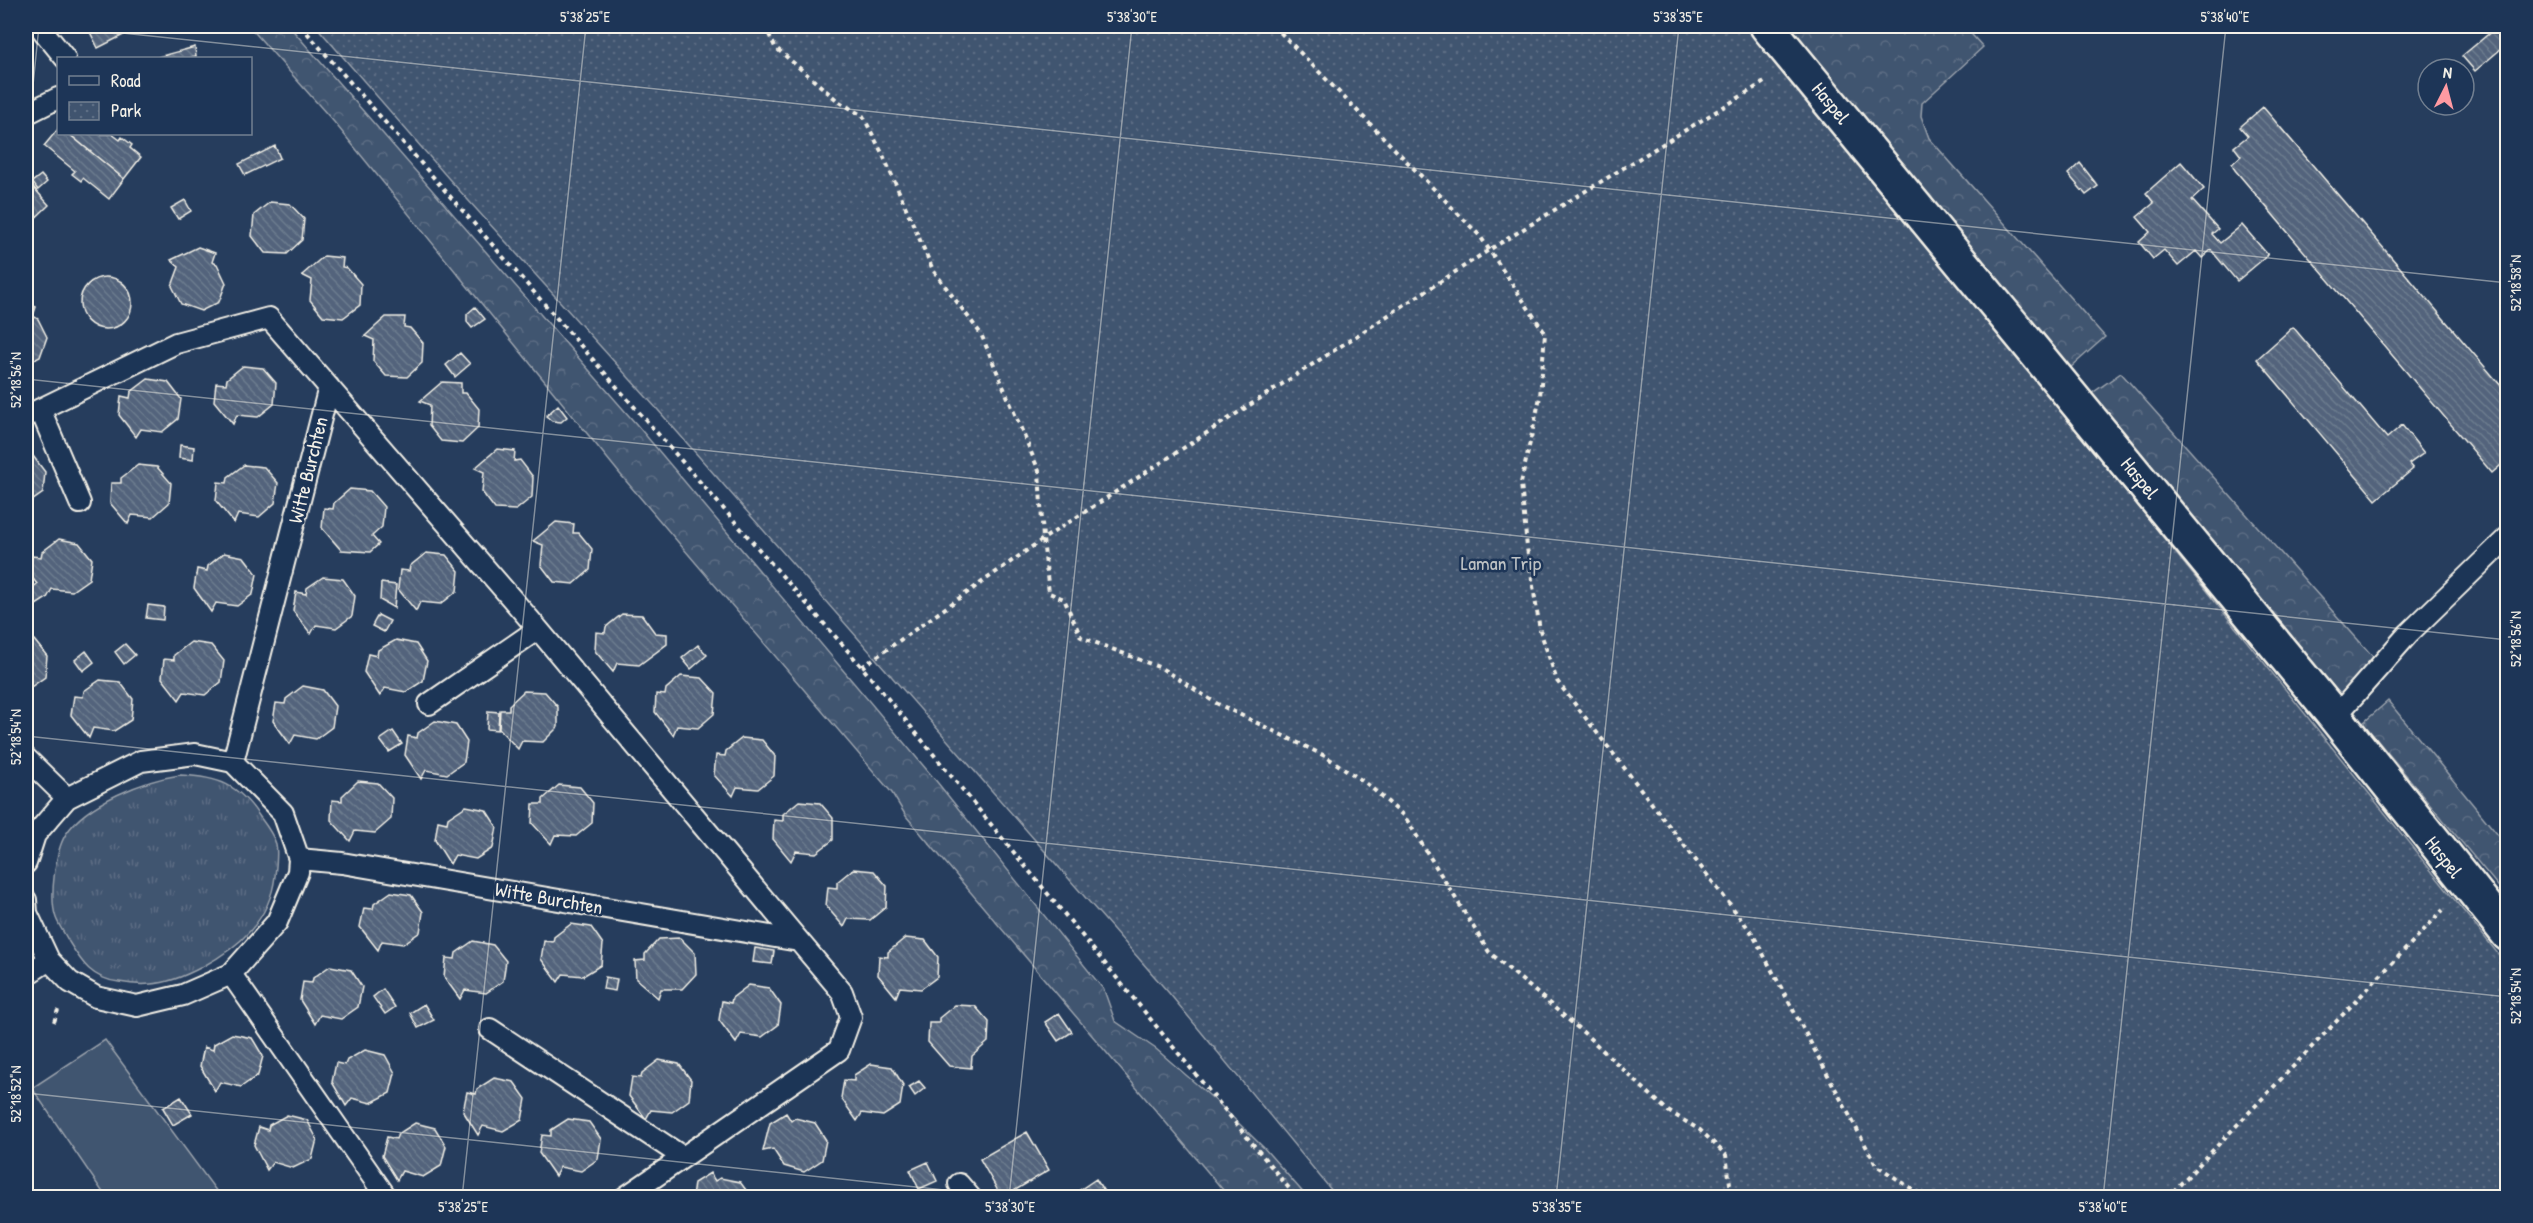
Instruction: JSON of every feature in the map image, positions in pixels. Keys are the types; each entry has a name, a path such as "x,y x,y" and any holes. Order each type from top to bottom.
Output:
{"street":[{"name":"Haspel","path":"1767,26 2336,717 2508,934"}],"lane":[{"path":"39,26 65,57"},
{"path":"26,114 57,98"},
{"name":"Witte Burchten","path":"80,504 33,413 176,344 269,318 538,629 842,992 851,1017 839,1050 624,1197"},
{"name":"Witte Burchten","path":"233,762 329,387"},
{"path":"2336,717 2409,633 2508,537"},
{"path":"429,704 538,629"},
{"path":"26,863 35,835 67,798 141,761 195,754 233,762 283,813 299,859 298,872 277,922 231,974 183,995 138,1006 96,996 70,982 49,960 27,913 26,900"},
{"path":"26,758 67,798"},
{"name":"Witte Burchten","path":"299,859 342,863 799,941"},
{"path":"26,975 49,960"},
{"path":"231,974 387,1197"},
{"path":"490,1029 683,1156"}],"path":[{"path":"301,26 862,667 1297,1197"},
{"path":"765,26 775,47 838,101 863,116 883,155 933,270 981,334 1039,471 1049,592 1064,599 1081,637 1161,668 1216,703 1325,756 1366,783 1405,817 1489,952 1584,1033 1668,1111 1700,1130 1726,1155 1732,1197"},
{"path":"1274,26 1480,236 1545,333 1540,397 1521,483 1527,548 1540,630 1557,681 1752,933 1876,1165 1926,1197"},
{"path":"862,667 1043,539 1489,250 1797,62"},
{"path":"2167,1197 2467,885"}],"green space":[{"path":"249,26 289,26 637,425 937,782 1104,990 1115,1021 1156,1049 1217,1102 1264,1148 1307,1197 1229,1197 906,816 892,793 620,474 334,122"},
{"name":"Laman Trip","path":"316,26 1749,26 1797,82 2507,965 2507,1197 1337,1197 1169,993 658,410 449,179"},
{"path":"1787,26 1964,26 1983,47 1922,103 1921,116 1929,138 2105,337 2070,368"},
{"path":"2121,373 2383,668 2345,701 2091,394"},
{"path":"2388,701 2507,846 2507,897 2363,723"},
{"path":"180,775 217,780 235,790 252,806 276,844 277,855 272,892 267,906 251,930 228,951 202,967 171,980 157,983 135,984 110,980 95,974 83,963 56,918 53,888 56,863 62,842 75,823 102,803 150,782"},
{"path":"105,1040 220,1196 106,1197 32,1088"}],"building":[{"path":"87,26 141,26 98,48"},
{"path":"2498,26 2508,26 2508,43 2476,70 2476,57 2462,56"},
{"path":"195,47 196,57 158,57"},
{"path":"2263,107 2508,394 2508,459 2492,473 2235,170 2232,164 2241,156 2234,147 2248,136 2240,127"},
{"path":"57,130 57,135 70,135 124,179 109,199 83,178 81,181 72,174 75,171 44,146"},
{"path":"70,135 113,135 120,140 122,137 132,145 130,148 141,157 124,179"},
{"path":"275,146 280,158 245,175 239,164"},
{"path":"2181,162 2204,189 2192,200 2218,229 2212,234 2220,243 2242,225 2268,255 2237,281 2211,250 2202,258 2196,251 2178,266 2164,250 2153,259 2139,242 2150,232 2137,217 2154,203 2146,193"},
{"path":"2080,163 2098,186 2086,195 2068,174"},
{"path":"41,175 47,182 38,190 32,182"},
{"path":"26,179 49,205 26,227"},
{"path":"185,200 191,211 178,219 171,208"},
{"path":"270,202 290,204 304,219 302,240 287,254 265,253 252,236 254,215"},
{"path":"198,247 215,253 212,262 217,264 226,283 219,302 201,311 181,304 172,286 179,267 171,260"},
{"path":"324,256 343,258 342,267 347,268 361,284 360,305 343,318 323,316 310,300 312,280 302,275"},
{"path":"106,277 120,281 128,289 132,303 128,317 120,325 106,329 92,325 84,317 80,303 84,289 92,281"},
{"path":"26,303 36,307 33,316 38,319 47,337 40,357 26,364"},
{"path":"475,307 485,319 472,328 467,322 467,314"},
{"path":"386,317 405,317 404,327 410,328 423,343 422,363 407,377 386,376 373,361 374,340 365,336"},
{"path":"2293,327 2387,438 2402,425 2424,453 2409,464 2413,469 2376,500 2257,359"},
{"path":"460,353 470,364 455,377 446,365"},
{"path":"243,366 263,368 276,383 274,404 258,417 237,415 233,424 214,401 216,383 226,384 227,379"},
{"path":"148,379 168,382 181,399 178,419 162,432 141,429 136,437 119,415 121,396 130,398 131,392"},
{"path":"442,382 461,383 461,393 466,393 479,409 478,428 462,443 441,441 429,426 430,405 420,401"},
{"path":"558,405 567,417 561,422 552,421 546,416"},
{"path":"180,445 194,447 193,460 179,458"},
{"path":"497,449 515,451 514,461 520,460 533,477 532,497 516,510 495,509 482,492 484,472 475,468"},
{"path":"26,455 33,456 45,472 43,493 26,505"},
{"path":"138,465 157,467 171,483 169,503 153,517 132,515 128,524 110,503 111,483 121,483 121,478"},
{"path":"244,465 264,467 278,483 275,503 259,517 238,514 234,523 216,501 218,482 227,483 228,477"},
{"path":"350,489 370,491 384,507 382,527 372,536 379,544 370,552 341,550 322,528 324,508 333,509 334,503"},
{"path":"556,522 574,524 573,533 579,533 592,549 590,570 574,584 554,582 541,565 543,545 533,541"},
{"path":"59,539 79,543 92,559 89,579 72,591 52,589 47,598 36,605 26,593 37,584 30,575 32,556 41,557 42,552"},
{"path":"224,553 244,557 257,574 253,594 237,606 216,603 211,612 194,588 197,569 207,571 208,566"},
{"path":"426,553 446,555 459,571 457,591 441,604 420,602 416,611 398,589 400,570 409,571 410,566"},
{"path":"323,577 343,579 355,596 352,616 336,628 316,625 311,634 293,611 296,592 306,594 307,588"},
{"path":"381,583 396,585 394,608 380,600"},
{"path":"148,605 164,607 163,620 146,618"},
{"path":"622,614 642,615 655,633 667,634 667,644 639,665 617,663 613,672 595,651 596,632 605,633 606,627"},
{"path":"378,615 390,621 384,632 372,626"},
{"path":"26,639 34,640 47,656 45,677 28,689 26,689"},
{"path":"396,640 416,644 427,661 423,681 406,692 385,688 380,696 364,672 368,654 377,656 378,650"},
{"path":"191,642 211,645 224,661 221,682 205,695 184,692 179,700 162,678 164,659 174,660 174,655"},
{"path":"125,644 135,655 124,664 115,652"},
{"path":"698,645 707,655 691,669 682,658"},
{"path":"86,651 94,662 83,671 75,660"},
{"path":"681,676 702,678 716,693 714,714 698,728 677,726 673,735 655,712 656,694 665,695 666,689"},
{"path":"100,680 120,682 133,699 131,720 114,731 93,728 89,738 71,715 74,696 83,697 84,691"},
{"path":"303,686 323,690 335,706 332,727 316,739 295,735 290,744 273,721 276,703 285,704 286,699"},
{"path":"524,691 545,692 558,707 558,727 543,742 522,741 518,749 499,729 500,710 509,710 509,705"},
{"path":"488,711 499,712 498,730 487,729"},
{"path":"435,721 456,725 467,742 464,762 447,774 426,770 421,779 405,755 408,736 417,738 418,733"},
{"path":"393,731 402,744 389,752 380,740"},
{"path":"742,738 762,740 775,756 774,776 758,789 737,787 733,796 714,775 716,755 725,756 726,751"},
{"path":"358,781 378,783 392,798 391,819 375,833 355,831 350,841 331,820 332,800 342,801 342,796"},
{"path":"559,785 580,787 593,803 592,823 576,836 555,835 551,844 532,823 533,804 543,804 543,799"},
{"path":"799,801 820,803 833,818 833,840 816,853 796,851 791,861 773,839 774,820 783,821 783,814"},
{"path":"466,806 486,810 497,827 493,848 476,859 455,855 450,864 435,840 438,821 447,823 448,818"},
{"path":"853,869 874,871 887,886 886,907 870,920 848,919 844,927 826,906 828,887 837,888 837,882"},
{"path":"391,892 411,895 423,912 420,932 403,944 382,941 378,950 360,927 364,908 373,909 374,904"},
{"path":"571,924 591,927 603,944 601,965 583,976 563,974 558,982 541,959 544,941 553,942 554,937"},
{"path":"680,938 695,953 696,974 682,989 661,989 658,998 636,979 635,961 645,960 645,954 659,939"},
{"path":"905,938 925,940 938,957 937,977 921,989 900,987 896,997 878,975 879,956 888,957 888,952"},
{"path":"473,941 493,945 506,961 503,981 486,993 465,990 460,999 444,977 446,958 455,959 456,953"},
{"path":"755,948 774,951 772,964 753,962"},
{"path":"330,966 351,970 362,987 358,1007 341,1019 320,1015 315,1024 300,1000 303,982 312,983 313,978"},
{"path":"605,977 617,979 615,991 603,989"},
{"path":"749,985 769,988 781,1005 778,1025 762,1037 741,1034 736,1043 719,1020 722,1001 731,1003 732,998"},
{"path":"383,989 395,1007 385,1014 373,997"},
{"path":"424,1004 434,1020 418,1028 410,1013"},
{"path":"955,1005 975,1006 989,1022 988,1042 972,1056 971,1068 949,1066 928,1042 929,1023 939,1023 939,1018"},
{"path":"1059,1013 1072,1032 1058,1041 1045,1022"},
{"path":"232,1034 252,1038 263,1056 258,1075 241,1087 220,1082 215,1091 200,1066 204,1047 213,1050 214,1044"},
{"path":"365,1050 385,1055 395,1073 390,1093 371,1103 352,1098 346,1106 332,1082 336,1063 345,1065 347,1060"},
{"path":"659,1060 679,1064 691,1080 689,1100 672,1112 651,1110 646,1119 629,1096 632,1077 641,1078 642,1073"},
{"path":"871,1064 892,1067 903,1085 900,1105 883,1116 862,1113 857,1121 841,1098 844,1080 854,1081 854,1075"},
{"path":"494,1078 514,1082 526,1099 522,1120 503,1131 483,1126 478,1135 463,1111 467,1092 476,1094 477,1089"},
{"path":"919,1081 925,1088 915,1096 909,1087"},
{"path":"181,1097 192,1114 173,1125 163,1108"},
{"path":"786,1113 791,1121 795,1118 815,1123 826,1140 822,1160 804,1172 784,1166 773,1149 763,1151 770,1123"},
{"path":"287,1115 307,1120 317,1139 312,1159 293,1168 273,1162 267,1170 254,1145 259,1127 268,1130 269,1125"},
{"path":"568,1119 589,1122 601,1139 598,1159 581,1171 560,1167 555,1176 539,1153 542,1135 551,1136 551,1130"},
{"path":"415,1123 435,1128 446,1146 441,1166 423,1177 402,1171 397,1180 382,1156 387,1137 396,1139 398,1134"},
{"path":"1027,1132 1049,1170 1002,1198 980,1159"},
{"path":"928,1162 937,1181 919,1189 910,1170"},
{"path":"710,1173 715,1181 720,1178 740,1182 752,1198 692,1198 694,1183"},
{"path":"1096,1179 1108,1198 1068,1198"}]}
